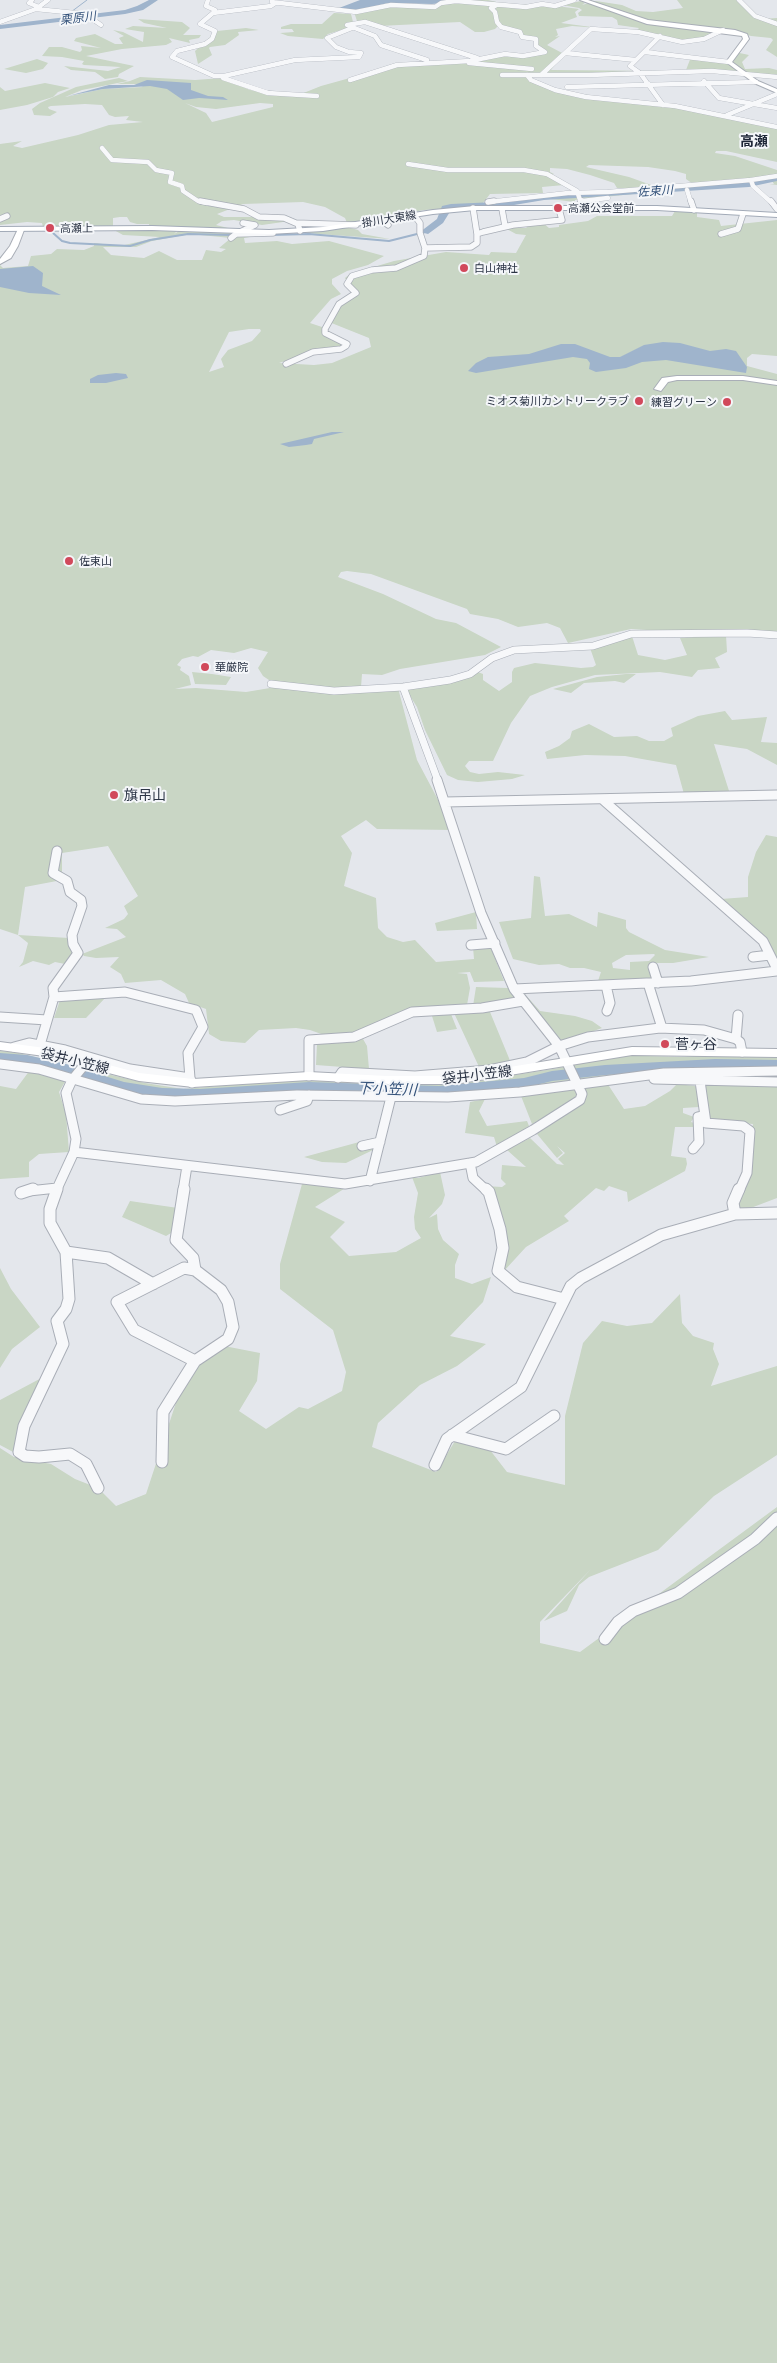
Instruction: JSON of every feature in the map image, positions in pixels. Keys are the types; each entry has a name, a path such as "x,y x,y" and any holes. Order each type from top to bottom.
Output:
{"main road":[{"name":"掛川大東線","path":"0,229 152,228 235,235 275,232 298,227 385,222 448,210 522,207 694,210 777,215"},
{"name":"袋井小笠線","path":"0,1046 45,1052 139,1077 171,1083 309,1076 455,1080 632,1051 777,1053"}],"street":[{"path":"32,0 30,3 37,8 88,17 101,25"},
{"path":"0,22 37,8 48,0"},
{"path":"208,0 206,6 215,10 213,14"},
{"path":"352,28 335,33 327,38 336,47 361,53 359,57 295,60 224,76 214,76 172,57 177,51 205,44 212,39 216,31 200,24 213,14 265,7 273,5 272,1 355,12 391,5 434,8 441,4 456,1 486,3 495,6 526,7 542,4 555,6 574,0"},
{"path":"584,0 590,0"},
{"path":"584,0 647,22 742,33 747,37 729,62"},
{"path":"739,0 755,16 777,24"},
{"path":"350,80 390,66 470,61 477,58 505,54 523,56 545,52 536,46 536,39 522,37 520,32 501,27 496,22 495,12 491,8 495,6"},
{"path":"355,12 356,15 352,18 356,22"},
{"path":"467,55 472,58 429,61 381,45 375,36 348,25 356,22 366,23 477,58"},
{"path":"540,75 591,29 638,32 678,42 696,41 723,30"},
{"path":"660,36 630,66 640,73 663,105"},
{"path":"645,52 729,62 756,82 777,92"},
{"path":"565,53 636,60"},
{"path":"446,62 544,70"},
{"path":"502,75 712,71 777,77"},
{"path":"696,74 719,98 777,108"},
{"path":"527,75 531,80 552,88 612,101 663,105 727,115 777,127"},
{"path":"224,76 223,78 268,94 317,96"},
{"path":"552,88 756,82"},
{"path":"727,115 777,92"},
{"path":"102,148 112,160 148,162 156,170 172,173 170,182 182,186 182,191 198,201 244,209 255,216 284,218 298,227"},
{"path":"408,164 448,170 524,170 545,173 559,178 579,196"},
{"path":"488,202 687,190 752,183 777,176"},
{"path":"522,207 548,200 608,192 752,183 767,196 777,209"},
{"path":"687,190 694,210"},
{"path":"576,208 579,196"},
{"path":"425,248 471,247 477,243 473,208"},
{"path":"499,209 506,226"},
{"path":"477,234 506,226 562,220 559,209"},
{"path":"720,234 738,229 743,214"},
{"path":"286,364 313,352 346,346 347,344 325,333 325,329 338,304 356,293 347,284 352,276 372,270 396,268 424,256 425,248 420,234 420,223 414,215"},
{"path":"0,219 7,216"},
{"path":"235,235 255,225 243,223"},
{"path":"0,262 8,256 20,230"},
{"path":"658,389 664,380 677,378 743,378 777,383"},
{"path":"271,684 334,691 403,687 450,680 470,674 492,658 514,650 593,646 631,634 747,634 777,636"},
{"path":"74,1152 345,1184 470,1163 533,1130 580,1100 582,1094 558,1046 514,989 482,913 445,802 403,687"},
{"path":"445,802 777,795"},
{"path":"514,989 726,979 777,970 763,941 602,799"},
{"path":"40,1045 54,997 53,988 78,952 73,944 72,935 82,906 81,900 70,892 68,882 53,873 57,850"},
{"path":"471,945 495,943"},
{"path":"753,957 770,955"},
{"path":"653,967 653,983 662,1028"},
{"path":"606,985 610,1003 607,1011"},
{"path":"14,1047 22,1044 40,1045 149,1073 191,1081 188,1053 203,1027 196,1010 125,992 54,997"},
{"path":"309,1076 309,1040 354,1037 412,1012 482,1008 523,1001"},
{"path":"736,1039 738,1015"},
{"path":"0,1017 47,1020"},
{"path":"338,1078 342,1072 415,1076 489,1070 526,1062 558,1046 588,1037 662,1028 704,1030 736,1039 740,1042 742,1052"},
{"path":"86,1063 72,1080 66,1093 76,1139 74,1152 57,1188 50,1209 50,1223 66,1252 69,1300 66,1309 57,1321 63,1344 24,1426 19,1452 25,1456 39,1457 70,1454 86,1464 98,1488"},
{"path":"0,1064 40,1069 123,1095 156,1100 246,1099 309,1094 477,1096 651,1074 696,1071 777,1071"},
{"path":"651,1074 653,1079 777,1082"},
{"path":"700,1081 703,1116 706,1123 743,1126 750,1131 746,1173 733,1203 735,1214"},
{"path":"280,1110 307,1101 309,1094"},
{"path":"370,1181 391,1096"},
{"path":"693,1149 698,1142 698,1117 703,1116"},
{"path":"362,1146 380,1142"},
{"path":"470,1163 473,1178 489,1192 500,1229 503,1248 498,1271 517,1287 564,1299"},
{"path":"188,1166 176,1240 193,1258 196,1270"},
{"path":"22,1194 34,1188 57,1188"},
{"path":"435,1465 447,1439 521,1387 571,1286 581,1278 661,1235 735,1214 777,1213"},
{"path":"66,1252 108,1258 153,1284"},
{"path":"162,1462 163,1412 196,1361 228,1339 232,1327 228,1302 221,1290 196,1270 184,1268 117,1302 134,1330 196,1361"},
{"path":"452,1435 506,1449 554,1416"},
{"path":"605,1639 618,1622 633,1611 678,1593 755,1539 777,1518"}],"green space":[{"path":"474,0 488,0 509,5 542,4 579,9 575,12 577,17 561,23 599,28 572,26 556,29 558,35 555,37 560,36 547,45 564,54 551,70 661,71 535,76 529,80 553,90 731,115 777,127 777,162 726,151 716,151 715,153 735,156 777,170 777,185 769,184 774,184 772,181 750,186 662,191 575,200 575,202 550,199 568,197 541,198 490,206 424,210 353,223 347,223 345,218 325,207 303,202 243,204 217,214 224,217 273,217 290,221 262,225 234,220 222,221 216,225 232,229 149,227 149,224 130,222 127,217 113,218 113,226 43,227 42,223 27,222 0,225 0,144 22,141 13,146 22,148 78,135 109,125 143,122 126,120 129,116 115,117 109,115 102,105 51,106 48,107 49,109 57,112 50,116 34,115 32,109 40,103 76,87 119,78 128,81 82,90 65,97 103,89 143,87 137,84 117,84 130,81 140,77 195,80 222,78 250,90 296,96 321,86 397,65 447,63 506,54 544,54 538,48 537,38 524,37 523,33 499,25 495,29 484,32 475,32 460,22 379,26 357,21 354,12 393,5 424,8","holes":["185,103 196,107 216,109 260,103 273,104 273,107 212,122 206,113","589,165 648,167 675,171 686,174 686,179 693,184 654,186 629,177 586,167","550,168 567,169 614,183 617,188 629,189 483,203 490,194 543,193 542,187 564,185 550,175 554,174 550,172"]},
{"path":"677,0 736,0 761,19 777,18 777,57 766,50 773,40 771,38 751,36 725,27 702,38 683,41 636,31 639,28 618,25 617,20 612,17 579,16 578,13 582,10 579,8 562,5 581,1 585,3 582,5 596,1 622,5 636,11 653,12 683,8"},
{"path":"334,13 351,14 353,22 361,24 328,34 323,39 288,36 280,33 294,32 292,29 281,29 281,27 291,24 322,24"},
{"path":"138,19 182,22 190,28 183,35 201,35 199,38 189,40 190,43 169,38 172,42 166,45 122,49 86,56 134,66 119,74 118,77 105,79 95,72 71,70 64,66 108,71 121,67 84,65 82,64 84,61 42,56 49,47 62,47 80,52 82,50 81,46 101,48 74,41 76,38 95,34 115,44 123,44 119,38 124,36 113,30 123,32 143,42 144,32 125,29 133,26 167,28 144,23"},
{"path":"246,28 259,30 238,32 239,35 225,45 210,47 212,55 198,64 195,51 217,31"},
{"path":"735,52 749,55 742,62 745,69 769,68 777,70 777,76 744,72 738,69 738,73 686,70 691,57 729,62"},
{"path":"37,59 48,63 43,69 26,73 4,69"},
{"path":"45,83 70,88 58,92 53,97 27,105 0,110 0,87 5,91"},
{"path":"675,211 697,212 697,217 719,220 721,226 777,220 777,356 752,354 747,358 747,366 777,374 777,636 726,635 727,652 715,658 720,668 698,670 692,677 660,672 595,675 552,687 530,696 511,723 493,761 469,761 465,766 470,772 479,774 498,772 525,775 512,779 478,782 458,780 447,775 425,730 417,707 405,688 475,671 483,674 483,680 499,691 512,682 514,668 535,663 581,668 593,667 596,665 590,648 632,636 638,655 665,660 687,655 680,638 725,635 631,629 568,643 560,628 547,623 518,627 498,619 470,614 467,609 371,574 347,571 341,572 338,577 383,594 436,619 456,623 501,647 485,655 400,669 382,675 362,674 361,687 333,689 272,682 263,676 258,668 268,652 251,648 234,653 211,650 198,657 193,656 182,659 177,665 181,667 180,670 189,676 191,685 175,689 196,688 246,692 276,687 334,691 398,688 417,760 454,830 377,829 366,820 341,836 352,853 344,886 376,898 378,928 387,937 403,942 415,940 436,962 474,959 473,947 490,946 504,981 474,982 470,972 457,973 467,974 470,988 467,1005 412,1012 348,1037 327,1036 310,1030 296,1028 259,1030 245,1043 221,1041 209,1034 206,1009 189,1003 185,994 161,980 125,983 121,974 110,967 119,957 96,958 82,954 126,937 117,929 105,928 124,919 128,914 124,906 138,896 108,846 62,853 62,880 25,887 18,935 0,929 0,265 3,268 28,266 31,256 51,254 57,249 84,250 94,246 94,243 120,246 160,237 123,235 114,230 135,229 177,231 174,234 181,230 249,234 250,237 244,238 245,243 277,241 292,244 329,241 384,256 368,265 347,271 332,279 332,284 341,294 331,299 310,323 322,327 325,333 347,344 338,349 313,352 279,363 314,365 332,363 371,347 369,338 329,322 343,303 356,295 345,278 350,274 394,261 446,252 489,255 491,252 516,253 526,235 516,234 505,228 514,226 516,228 526,228 529,225 543,223 549,228 588,221 597,216 672,216","holes":["190,234 231,238 219,248 226,249 221,252 206,250 202,260 177,260 159,251 144,258 111,255 103,247 136,247 152,241","260,329 261,331 252,341 228,350 221,359 224,367 209,372 229,332"]},
{"path":"347,227 358,230 362,234 390,239 304,233"},
{"path":"192,672 231,677 226,685 195,684"},
{"path":"636,674 624,683 615,681 584,683 571,693 553,689 597,677"},
{"path":"725,711 732,720 767,717 761,742 777,743 777,765 747,749 714,744 730,794 684,794 676,765 625,756 585,755 547,759 545,752 559,746 570,738 572,731 589,724 614,737 637,736 649,741 664,741 673,736 671,728 698,716"},
{"path":"766,835 777,837 777,968 768,939 721,899 748,897 748,877 756,852"},
{"path":"534,876 540,877 545,916 569,914 597,927 598,912 626,920 626,928 629,932 665,950 709,957 673,963 656,963 653,967 652,979 598,981 601,972 584,968 570,968 559,964 539,965 513,959 499,922 531,918","holes":["654,954 649,961 630,962 630,970 613,968 612,963 626,955"]},
{"path":"476,912 477,929 437,931 435,923"},
{"path":"18,935 69,938 74,954 65,964 55,962 49,965 33,961 19,967 23,962 28,943"},
{"path":"476,987 508,988 516,999 473,1006"},
{"path":"516,992 523,992 540,1011 575,1016 592,1021 602,1028 563,1042"},
{"path":"108,995 86,1018 54,1018 60,1000"},
{"path":"490,1012 511,1063 480,1069 454,1013"},
{"path":"451,1014 457,1029 437,1032 432,1016"},
{"path":"363,1039 367,1046 369,1069 316,1065 317,1044"},
{"path":"0,1051 14,1052 145,1083 183,1089 312,1078 400,1084 459,1084 559,1068 614,1055 682,1057 726,1054 777,1055 777,1069 452,1094 193,1099 142,1096 0,1063"},
{"path":"30,1070 66,1080 59,1092 66,1114 69,1152 39,1154 29,1162 29,1177 0,1179 0,1086 16,1089"},
{"path":"777,1082 777,1198 735,1214 753,1124 709,1120 705,1084"},
{"path":"607,1083 624,1109 645,1106 670,1091 677,1084 695,1086 698,1089 699,1107 683,1108 683,1113 694,1117 691,1122 694,1123 693,1127 675,1127 671,1156 686,1158 685,1171 628,1202 627,1192 609,1186 604,1191 596,1188 564,1216 569,1221 526,1247 504,1271 501,1267 506,1256 485,1186 502,1187 506,1184 501,1179 502,1165 526,1167 507,1150 530,1138 557,1164 564,1165 558,1159 565,1153 557,1146 563,1153 557,1158 537,1134 586,1098 578,1086"},
{"path":"573,1087 578,1094 571,1102 532,1124 521,1096"},
{"path":"485,1099 479,1111 487,1126 527,1121 529,1126 497,1147 494,1137 465,1133 470,1102"},
{"path":"374,1138 373,1150 346,1163 322,1162 304,1157"},
{"path":"440,1172 445,1195 442,1204 429,1218 437,1214 438,1229 443,1240 459,1254 455,1265 455,1278 472,1284 491,1277 483,1302 450,1336 486,1344 457,1366 420,1385 378,1423 372,1447 436,1472 455,1441 490,1450 507,1472 565,1485 565,1416 583,1343 602,1321 627,1326 652,1323 680,1294 682,1323 693,1336 714,1343 713,1349 719,1364 711,1386 777,1366 777,1455 714,1496 658,1550 589,1577 579,1585 567,1611 544,1621 591,1569 540,1622 540,1643 580,1652 777,1507 777,2363 0,2363 0,1448 14,1457 51,1464 75,1479 98,1488 116,1506 146,1494 190,1360 219,1345 260,1353 257,1381 239,1411 266,1429 299,1407 308,1409 342,1391 346,1372 333,1330 280,1289 280,1264 302,1184 347,1187 315,1207 345,1222 330,1237 349,1256 396,1252 421,1238 415,1229 414,1217 418,1193 412,1177 418,1178"},
{"path":"130,1201 178,1208 171,1233 166,1236 122,1217"},
{"path":"0,1268 11,1289 40,1327 12,1349 0,1368"},
{"path":"47,1375 15,1453 0,1445 0,1400"}],"water":[{"path":"360,0 474,0 432,4 388,3 356,11 339,8"},
{"path":"147,80 191,83 191,90 208,96 223,97 228,100 199,98 183,100 167,89 150,86 103,89 68,96 109,85 134,85"},
{"path":"33,266 43,273 42,286 61,295 29,293 0,287 0,269"},
{"path":"663,342 680,343 710,351 726,349 736,351 747,367 746,373 666,360 642,362 626,368 596,372 589,369 590,363 587,359 573,357 476,373 468,371 476,363 488,357 529,354 561,344 575,344 610,357 620,357 644,345"},
{"path":"126,374 128,378 106,383 90,383 90,379 98,375"},
{"path":"332,432 344,432 314,439 312,444 289,447 280,444"}],"waterway":[{"path":"71,12 87,0"},
{"name":"栗原川","path":"0,27 125,12 140,8 154,0"},
{"name":"佐束川","path":"425,232 440,221 445,214 445,208 451,207 496,205 544,197 749,184 777,178"},
{"path":"271,235 309,234 389,241 425,232"},
{"path":"53,233 62,241 70,243 130,246 150,240 188,234 232,235"},
{"name":"下小笠川","path":"0,1058 27,1060 66,1069 121,1087 162,1093 200,1094 309,1087 439,1091 524,1083 552,1076 605,1070 715,1064 777,1065"}],"place":[{"name":"高瀬公会堂前","path":"558,208"},
{"name":"高瀬上","path":"50,228"},
{"name":"白山神社","path":"464,268"},
{"name":"ミオス菊川カントリークラブ","path":"639,401"},
{"name":"練習グリーン","path":"727,402"},
{"name":"佐束山","path":"69,561"},
{"name":"華厳院","path":"205,667"},
{"name":"旗吊山","path":"114,795"},
{"name":"菅ヶ谷","path":"665,1044"}],"district":[{"name":"高瀬","path":"754,141"}]}
